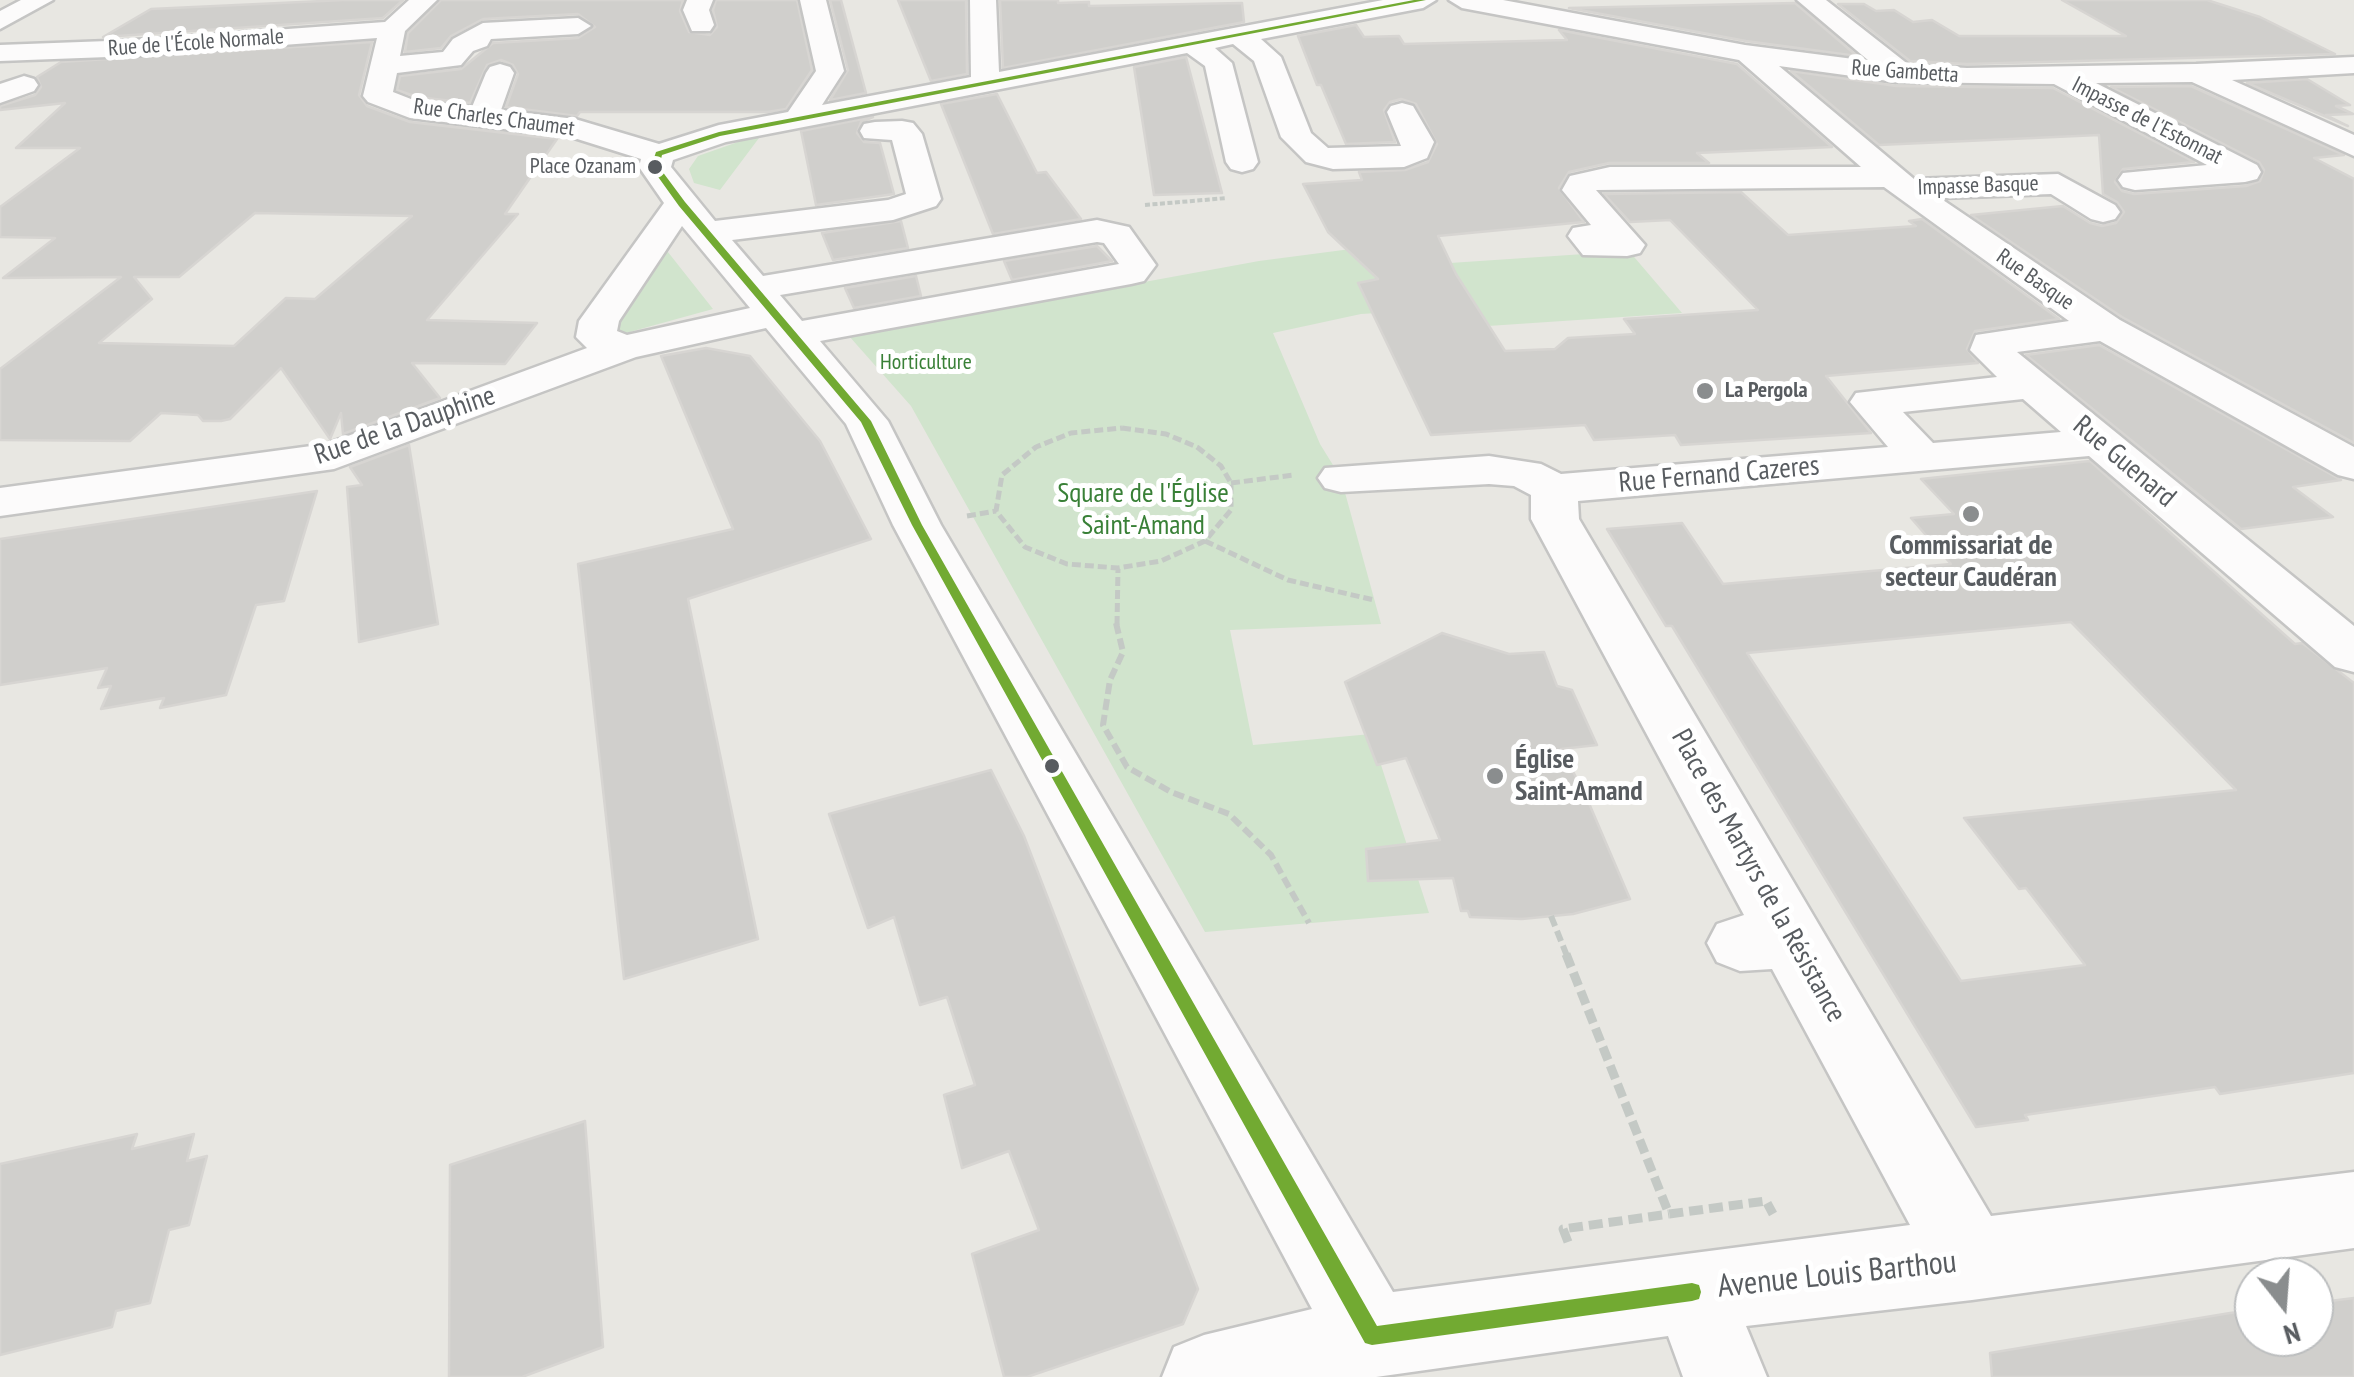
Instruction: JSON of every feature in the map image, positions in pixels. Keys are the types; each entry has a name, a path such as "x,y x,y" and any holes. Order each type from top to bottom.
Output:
{"street":[{"path":"0,20 40,0"},
{"path":"424,0 392,29 384,66 451,59 484,31 578,26"},
{"path":"799,118 830,71 813,0"},
{"path":"983,0 985,78 990,82"},
{"path":"1372,1336 926,542 866,420 772,313 655,166 659,154 720,134 1423,0"},
{"name":"Rue Gambetta","path":"1462,0 1745,52 1901,74 2346,70"},
{"path":"1810,0 1901,74"},
{"name":"Rue de l'École Normale","path":"0,53 68,52 392,29"},
{"path":"1237,34 1267,57 1296,136 1318,154 1353,160 1404,156 1416,150 1418,142 1402,112"},
{"path":"1191,43 1218,63 1242,162"},
{"path":"12,90 68,52"},
{"name":"Rue Basque","path":"1745,52 1899,183 2039,285 2106,328 2354,464"},
{"name":"Rue Charles Chaumet","path":"384,66 378,96 410,109 575,128 659,154"},
{"path":"483,119 500,73"},
{"path":"2196,73 2354,148"},
{"name":"Impasse de l'Estonnat","path":"2057,75 2245,172 2135,180"},
{"path":"12,90 54,87"},
{"path":"706,233 893,210 924,199 906,134 902,130 875,130"},
{"name":"Impasse Basque","path":"1617,233 1578,190 1582,183 1610,177 2058,184 2102,212"},
{"path":"624,348 596,338 599,321 661,228 682,204"},
{"path":"1097,231 1116,235 1138,265 1131,273 772,313 812,277 1097,231"},
{"name":"Rue de la Dauphine","path":"0,502 334,456 624,348 772,313"},
{"name":"Rue Guenard","path":"2106,328 1990,342 1990,350 2354,654"},
{"path":"1922,458 1871,402 2032,386"},
{"name":"Rue Fernand Cazeres","path":"1341,478 1489,470 1525,474 1554,489 2100,442"},
{"name":"Place des Martyrs de la Résistance","path":"1554,489 1556,518 1768,942 1972,1260"},
{"name":"Avenue Louis Barthou","path":"1204,1377 1372,1336 2354,1210"},
{"path":"1692,1292 1724,1377"}],"path":[{"path":"1122,428 1166,434 1197,447 1221,466 1230,482 1230,510 1205,541 1161,561 1118,568 1066,564 1026,547 996,511 1002,476 1036,447 1071,434 1122,428"},
{"path":"1205,541 1288,580 1374,600"},
{"path":"1118,568 1115,618 1123,652 1110,680 1104,725 1127,767 1171,792 1229,814 1272,856 1310,923"},
{"path":"1551,916 1668,1214"},
{"path":"1567,1240 1563,1228 1766,1201 1799,1280"}],"green space":[{"path":"755,136 759,138 720,190 694,183 689,169 698,156"},
{"name":"Square de l'Église Saint-Amand","path":"1435,238 1450,263 1629,251 1682,313 1488,326 1477,307 1361,314 1273,333 1320,444 1341,478 1381,624 1230,630 1253,745 1371,734 1429,913 1205,932 911,406 849,336 1259,261"},
{"path":"660,242 713,309 615,336 610,330"}],"building":[{"path":"403,0 383,18 103,37 151,9"},
{"path":"441,0 683,0 680,11 689,32 710,35 717,27 713,10 716,0 797,0 812,70 786,109 767,112 580,112 577,116 506,107 518,74 513,65 501,60 487,65 470,103 417,97 397,90 400,76 461,69 493,43 578,38 595,27 578,14 483,19 451,36 441,48 405,52 408,33"},
{"path":"830,0 841,0 866,93 830,100 848,70"},
{"path":"898,0 966,0 967,74 931,81"},
{"path":"1000,0 1089,2 1089,6 1242,3 1244,22 1003,68"},
{"path":"2062,0 2207,0 2260,17 2335,54 1967,64 1910,61 1838,4 1894,10 1913,22 1932,20 1959,36 2126,36"},
{"path":"1795,3 1857,56 1746,41 1569,8"},
{"path":"1356,25 1364,37 1399,36 1404,44 1567,40 1559,30 1737,64 1832,147 1697,153 1709,163 1609,163 1569,172 1559,188 1584,222 1438,236 1456,274 1505,351 1555,349 1568,338 1635,334 1624,319 1758,310 1670,220 1630,222 1604,194 1741,192 1788,235 1916,226 1909,221 1922,219 2059,319 1975,331 1967,349 1978,363 1826,376 1871,433 1681,445 1675,435 1594,440 1585,425 1431,435 1358,283 1378,279 1328,232 1303,184 1362,180 1359,172 1405,170 1428,162 1437,144 1416,104 1401,99 1390,102 1384,110 1395,142 1346,144 1298,36"},
{"path":"372,42 359,95 367,106 410,122 557,139 505,214 518,214 427,320 537,323 505,364 412,363 440,398 343,434 341,413 330,439 281,368 230,419 203,421 198,415 161,413 130,441 0,440 0,369 121,277 3,278 55,238 0,237 0,207 80,148 16,148 65,103 0,110 0,106 35,95 41,87 37,77 61,62","holes":["255,213 412,216 315,299 286,298 234,346 99,343 152,299 134,277 179,277"]},
{"path":"1186,57 1222,193 1154,195 1134,67"},
{"path":"1791,71 1896,86 2053,88 2194,162 2123,169 2115,182 2122,191 2134,194 2246,186 2260,181 2264,170 2259,162 2111,87 2191,86 2344,155 2314,158 2354,179 2354,443 2122,317 1971,215 2063,206 2090,223 2116,223 2124,212 2117,202 2103,194 2099,135 1879,145"},
{"path":"2307,79 2350,105 2336,106 2353,114 2326,115 2348,126 2247,83"},
{"path":"997,94 1037,173 1046,172 1081,219 993,234 941,104"},
{"path":"873,117 861,122 857,133 864,142 880,143 894,194 816,205 801,131"},
{"path":"901,221 908,248 833,260 822,233"},
{"path":"1097,246 1112,261 1012,280 1004,261"},
{"path":"916,276 921,296 854,308 845,288"},
{"path":"2099,345 2341,480 2293,487 2333,517 2241,529 2026,355"},
{"path":"706,348 750,356 820,441 871,539 688,599 758,939 624,979 578,564 733,529 661,356"},
{"path":"409,445 438,624 359,642 347,487 362,485 350,467"},
{"path":"2090,461 2295,644 2302,643 2354,683 2354,1073 2220,1094 2215,1087 2025,1115 2028,1120 1976,1127 1672,626 1666,626 1607,529 1682,523 1723,584 1951,564 1911,518 1954,514 1921,479","holes":["2071,622 2236,790 1964,818 2019,889 2026,888 2085,965 1961,981 1747,653"]},
{"path":"317,491 284,601 256,605 226,695 160,708 164,698 101,709 111,686 98,688 107,668 0,685 0,539"},
{"name":"Église Saint-Amand","path":"1442,633 1509,654 1544,652 1557,686 1572,690 1597,745 1561,749 1630,899 1573,914 1522,919 1470,917 1468,911 1461,911 1453,878 1368,881 1366,849 1440,840 1406,758 1377,765 1345,682"},
{"path":"991,770 1024,836 1198,1289 1183,1324 1027,1377 1004,1377 972,1254 1039,1230 1009,1151 962,1168 944,1095 975,1085 947,997 920,1005 894,917 868,928 829,814"},
{"path":"585,1121 603,1347 522,1377 449,1377 450,1165"},
{"path":"137,1134 132,1149 194,1134 187,1161 207,1156 189,1225 169,1230 150,1303 116,1311 112,1327 0,1355 0,1164"},
{"path":"2354,1298 2354,1377 1992,1377 1990,1353 2234,1312 2234,1357 2334,1357 2334,1300"}],"transit line":[{"path":"659,154 719,134 1423,0"},
{"path":"659,154 655,167 682,204 866,421 917,525 1372,1336"},
{"path":"1372,1336 1692,1292"}],"place":[{"name":"Place Ozanam","path":"655,167"},
{"name":"La Pergola","path":"1705,391"},
{"name":"Commissariat de secteur Caudéran","path":"1971,514"},
{"name":"Église Saint-Amand","path":"1495,776"}],"park label":[{"name":"Horticulture","path":"926,363"}]}
